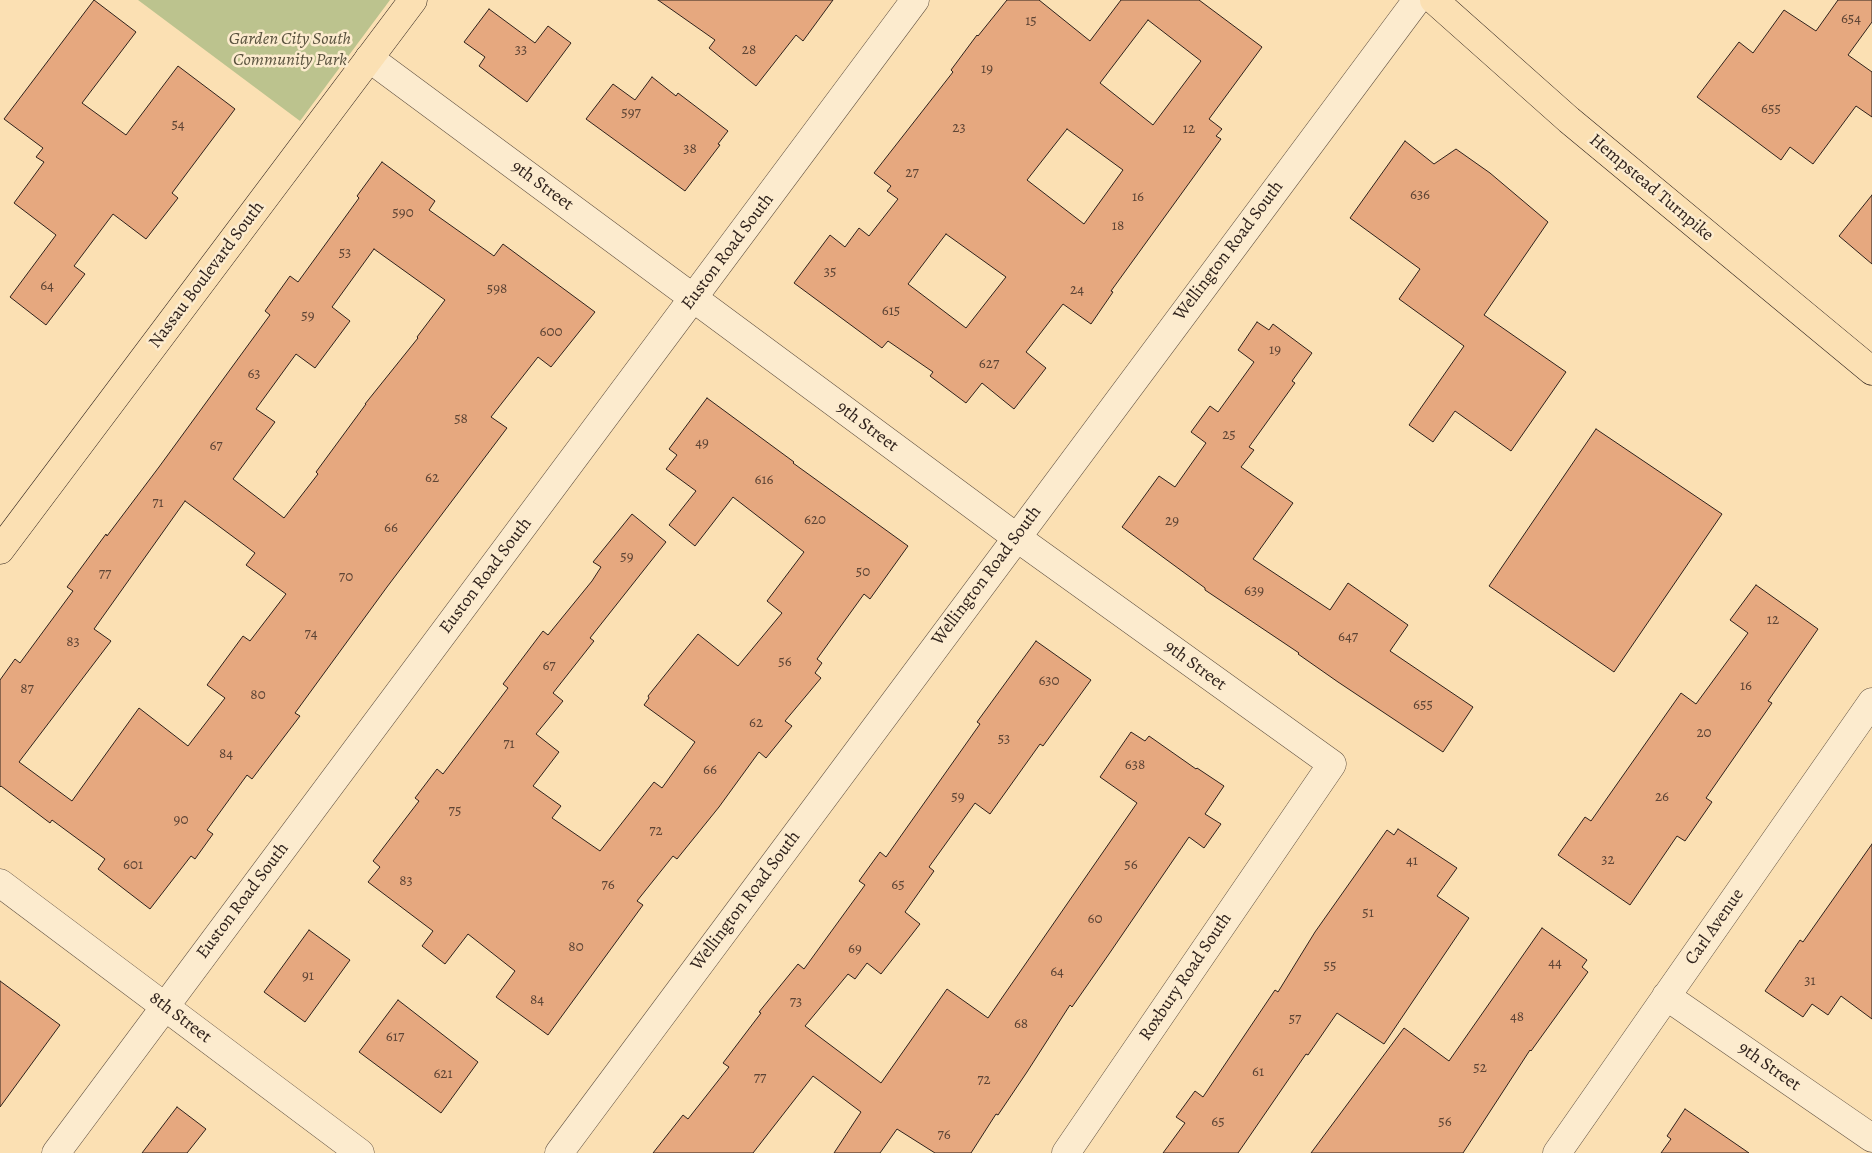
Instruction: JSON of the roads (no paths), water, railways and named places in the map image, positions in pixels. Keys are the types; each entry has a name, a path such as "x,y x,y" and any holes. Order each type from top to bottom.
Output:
{"main road":[{"name":"Nassau Boulevard South","path":"0,550 413,0"},
{"name":"Hempstead Turnpike","path":"1434,0 1547,101 1872,371"}],"street":[{"name":"Euston Road South","path":"56,1153 915,0"},
{"name":"Wellington Road South","path":"559,1153 1417,0"},
{"name":"9th Street","path":"369,58 1016,538 1332,764 1306,802"},
{"name":"Carl Avenue","path":"1558,1153 1872,702"},
{"name":"Roxbury Road South","path":"1066,1153 1306,802"},
{"name":"8th Street","path":"0,883 360,1153"},
{"name":"9th Street","path":"1666,996 1872,1138"}],"park label":[{"name":"Garden City South Community Park","path":"290,50"}]}
